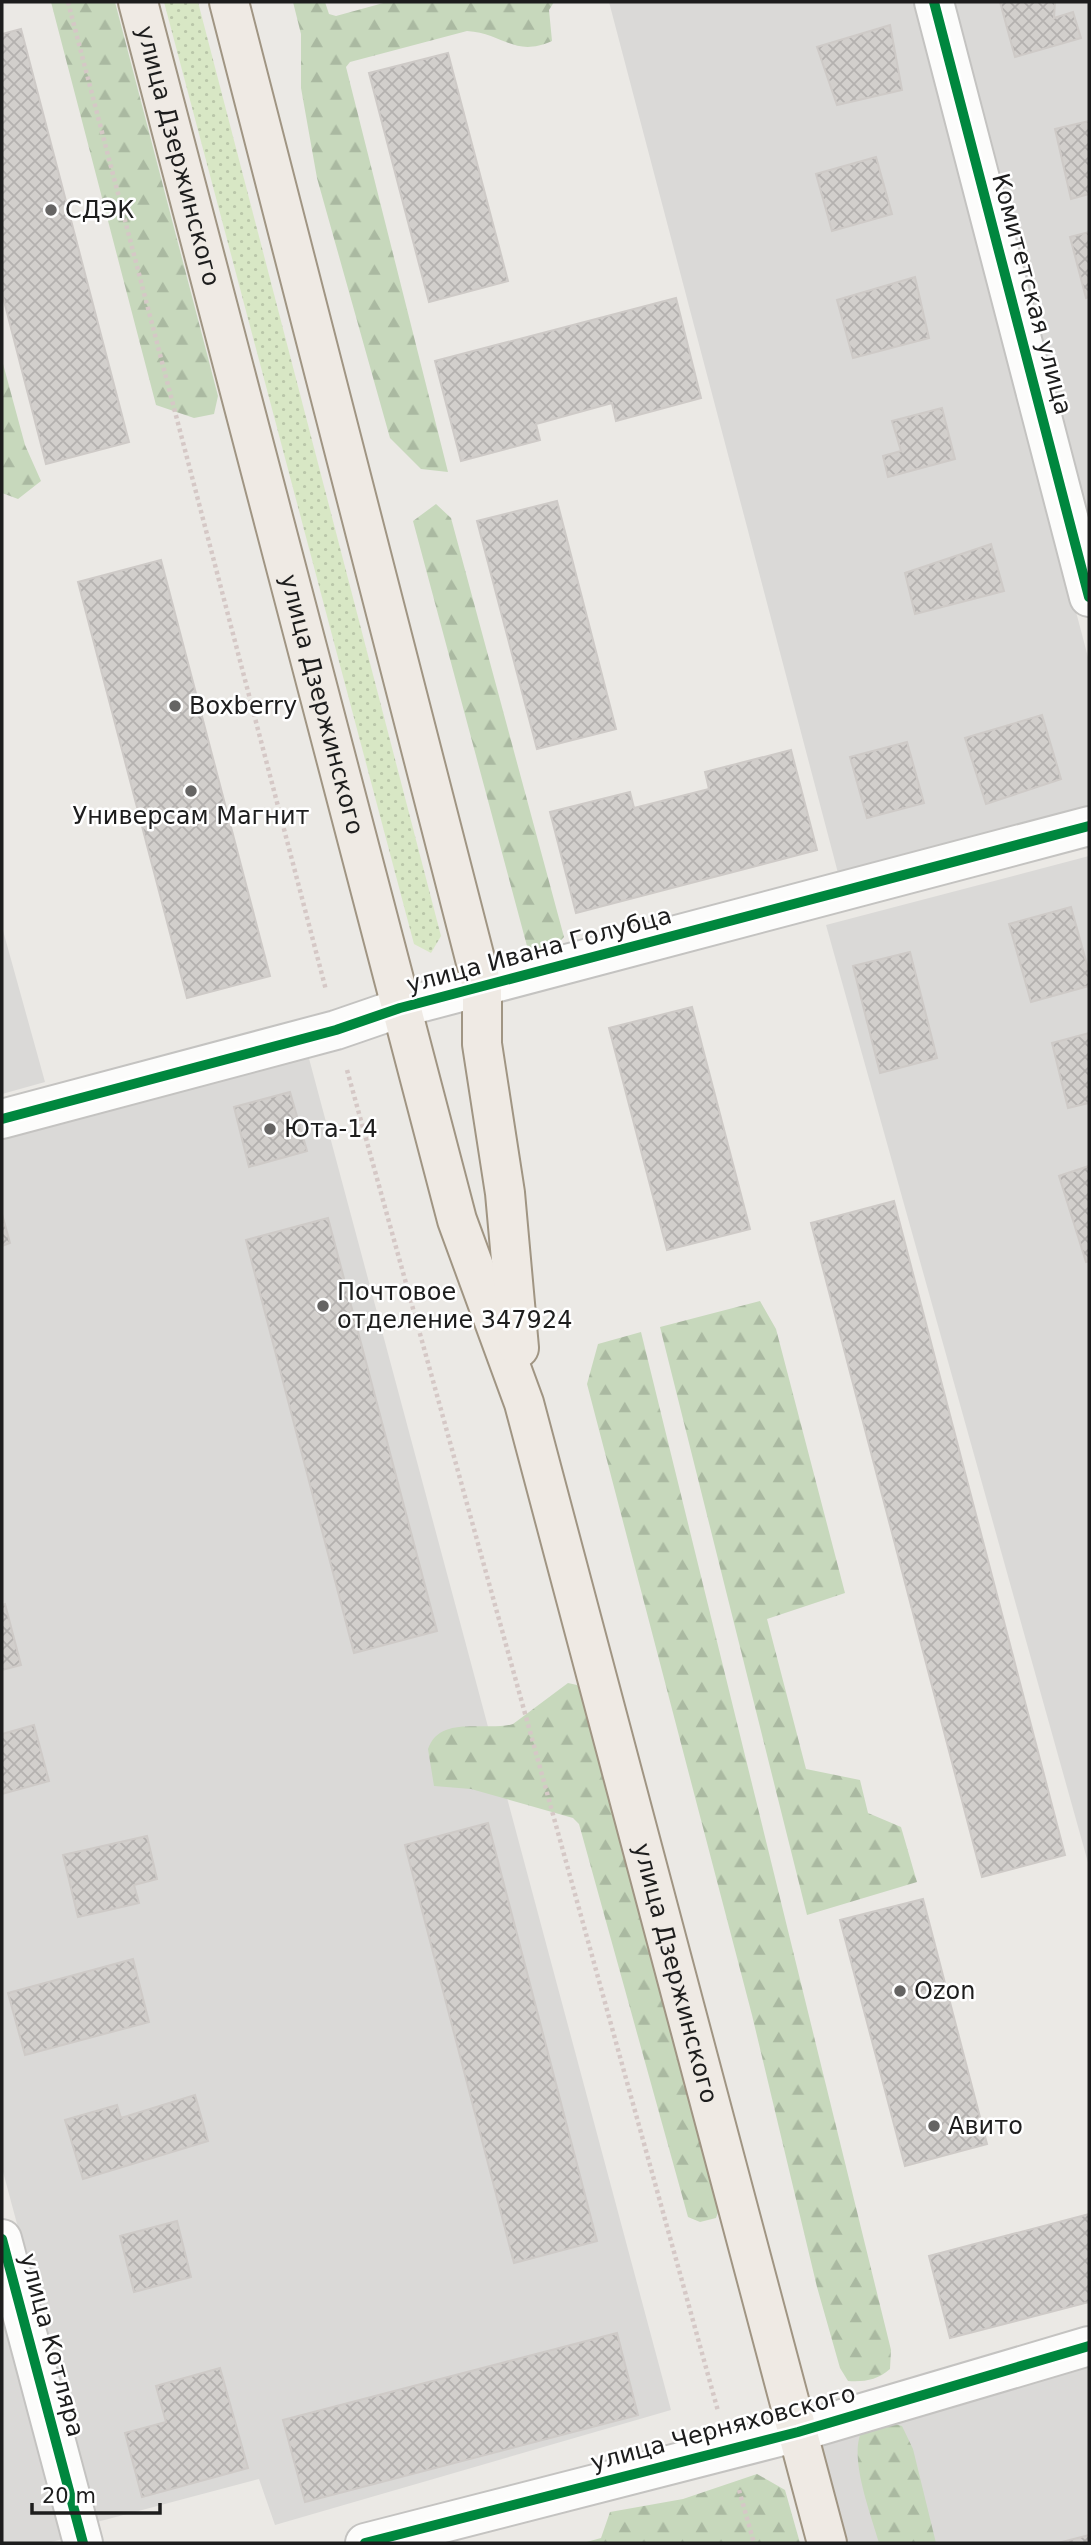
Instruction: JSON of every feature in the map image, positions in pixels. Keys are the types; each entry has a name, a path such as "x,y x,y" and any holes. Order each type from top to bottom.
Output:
{"main road":[{"name":"улица Дзержинского","path":"138,2 457,1220 524,1403 827,2543"},
{"name":"улица Дзержинского","path":"229,2 482,986 482,1044 505,1193 524,1403"}],"street":[{"name":"Комитетская улица","path":"934,2 1089,597"},
{"name":"улица Ивана Голубца","path":"2,1119 336,1030 400,1008 1089,826"},
{"name":"улица Котляра","path":"2,2239 83,2543"},
{"name":"улица Черняховского","path":"365,2543 798,2432 1089,2346"}],"path":[{"path":"68,2 336,1030 754,2543"}],"shaded area":[{"path":"609,2 915,2 1089,661 1089,807 838,873"},
{"path":"949,2 1089,2 1089,533"},
{"path":"1089,856 1089,1866 826,925"},
{"path":"2,927 45,1082 2,1094"},
{"path":"307,1051 671,2410 275,2525 259,2479 97,2522 2,2168 2,1132"},
{"path":"2,2313 63,2539 47,2543 2,2543"},
{"path":"1089,2346 1089,2543 828,2543 798,2432"}],"green space":[{"path":"51,2 115,2 218,396 214,414 194,418 156,405"},
{"path":"164,2 198,2 441,936 431,953 414,944"},
{"path":"293,2 325,2 329,14 336,16 387,2 554,2 549,10 552,41 539,46 518,46 467,31 350,62 346,67 448,472 421,469 390,438 317,178 301,88 301,34"},
{"path":"2,360 25,445 41,481 18,499 2,493"},
{"path":"436,504 451,518 564,937 547,949 527,946 413,521"},
{"path":"760,1301 776,1329 845,1593 767,1619 806,1769 860,1780 868,1813 901,1827 917,1882 807,1915 660,1327"},
{"path":"641,1332 891,2350 890,2369 870,2380 848,2381 840,2368 817,2287 752,2015 587,1384 598,1344"},
{"path":"568,1683 577,1685 582,1691 720,2207 716,2218 700,2222 688,2217 579,1824 573,1818 471,1789 434,1786 428,1749 434,1738 443,1731 465,1726 513,1724"},
{"path":"887,2422 902,2426 913,2449 936,2543 879,2543 862,2484 858,2453 863,2429"},
{"path":"757,2474 785,2490 800,2543 583,2543 601,2538 610,2512 683,2499"}],"building":[{"path":"1000,2 1055,2 1054,18 1073,12 1081,38 1015,57"},
{"path":"890,25 902,90 837,105 817,47"},
{"path":"21,29 129,442 46,464 2,293 2,34"},
{"path":"448,53 508,281 429,302 369,73"},
{"path":"1089,121 1089,194 1071,199 1055,129"},
{"path":"876,157 892,214 832,231 816,174"},
{"path":"1089,232 1089,297 1086,298 1070,237"},
{"path":"915,277 929,338 853,358 837,300"},
{"path":"676,298 701,398 616,421 612,403 536,424 540,440 461,461 435,361"},
{"path":"942,408 955,459 888,477 883,456 901,451 892,421"},
{"path":"557,501 616,729 537,749 477,521"},
{"path":"991,544 1004,591 915,614 905,573"},
{"path":"161,560 270,976 187,998 78,582"},
{"path":"1042,715 1061,779 986,804 965,738"},
{"path":"907,742 924,803 867,818 850,757"},
{"path":"791,750 817,850 576,913 550,812 630,792 634,808 709,789 705,772"},
{"path":"1071,907 1089,972 1089,986 1031,1002 1009,924"},
{"path":"910,952 937,1058 880,1073 853,966"},
{"path":"692,1007 750,1229 667,1250 609,1028"},
{"path":"1089,1033 1089,1103 1068,1108 1052,1043"},
{"name":"Юта-14","path":"290,1092 307,1151 249,1167 234,1107"},
{"path":"1089,1166 1089,1261 1086,1262 1059,1176"},
{"path":"894,1201 1065,1855 982,1877 811,1223"},
{"path":"2,1214 10,1243 2,1246"},
{"path":"328,1218 437,1631 354,1653 246,1240"},
{"path":"5,1604 21,1665 2,1670 2,1605"},
{"path":"34,1725 49,1781 2,1794 2,1734"},
{"path":"488,1823 597,2241 514,2263 405,1845"},
{"path":"147,1836 157,1879 134,1885 139,1903 78,1917 63,1855"},
{"path":"923,1899 987,2144 905,2166 840,1920"},
{"path":"133,1959 149,2022 25,2055 8,1993"},
{"path":"195,2095 208,2141 83,2179 65,2120 117,2105 121,2118"},
{"path":"1089,2214 1089,2302 950,2338 929,2256"},
{"path":"177,2221 191,2277 134,2292 120,2236"},
{"path":"617,2333 638,2415 305,2502 283,2420"},
{"path":"220,2368 248,2468 142,2497 125,2433 166,2422 156,2386"},
{"path":"1089,2535 1089,2543 1058,2543"}],"cycle path":[{"path":"934,2 1089,597"},
{"path":"2,1119 336,1030 400,1008 1089,826"},
{"path":"2,2239 83,2543"},
{"path":"365,2543 798,2432 1089,2346"}],"place":[{"name":"СДЭК","path":"51,210"},
{"name":"Boxberry","path":"175,706"},
{"name":"Универсам Магнит","path":"191,791"},
{"name":"Юта-14","path":"270,1129"},
{"name":"Почтовое отделение 347924","path":"323,1306"},
{"name":"Ozon","path":"900,1991"},
{"name":"Авито","path":"934,2126"}]}
